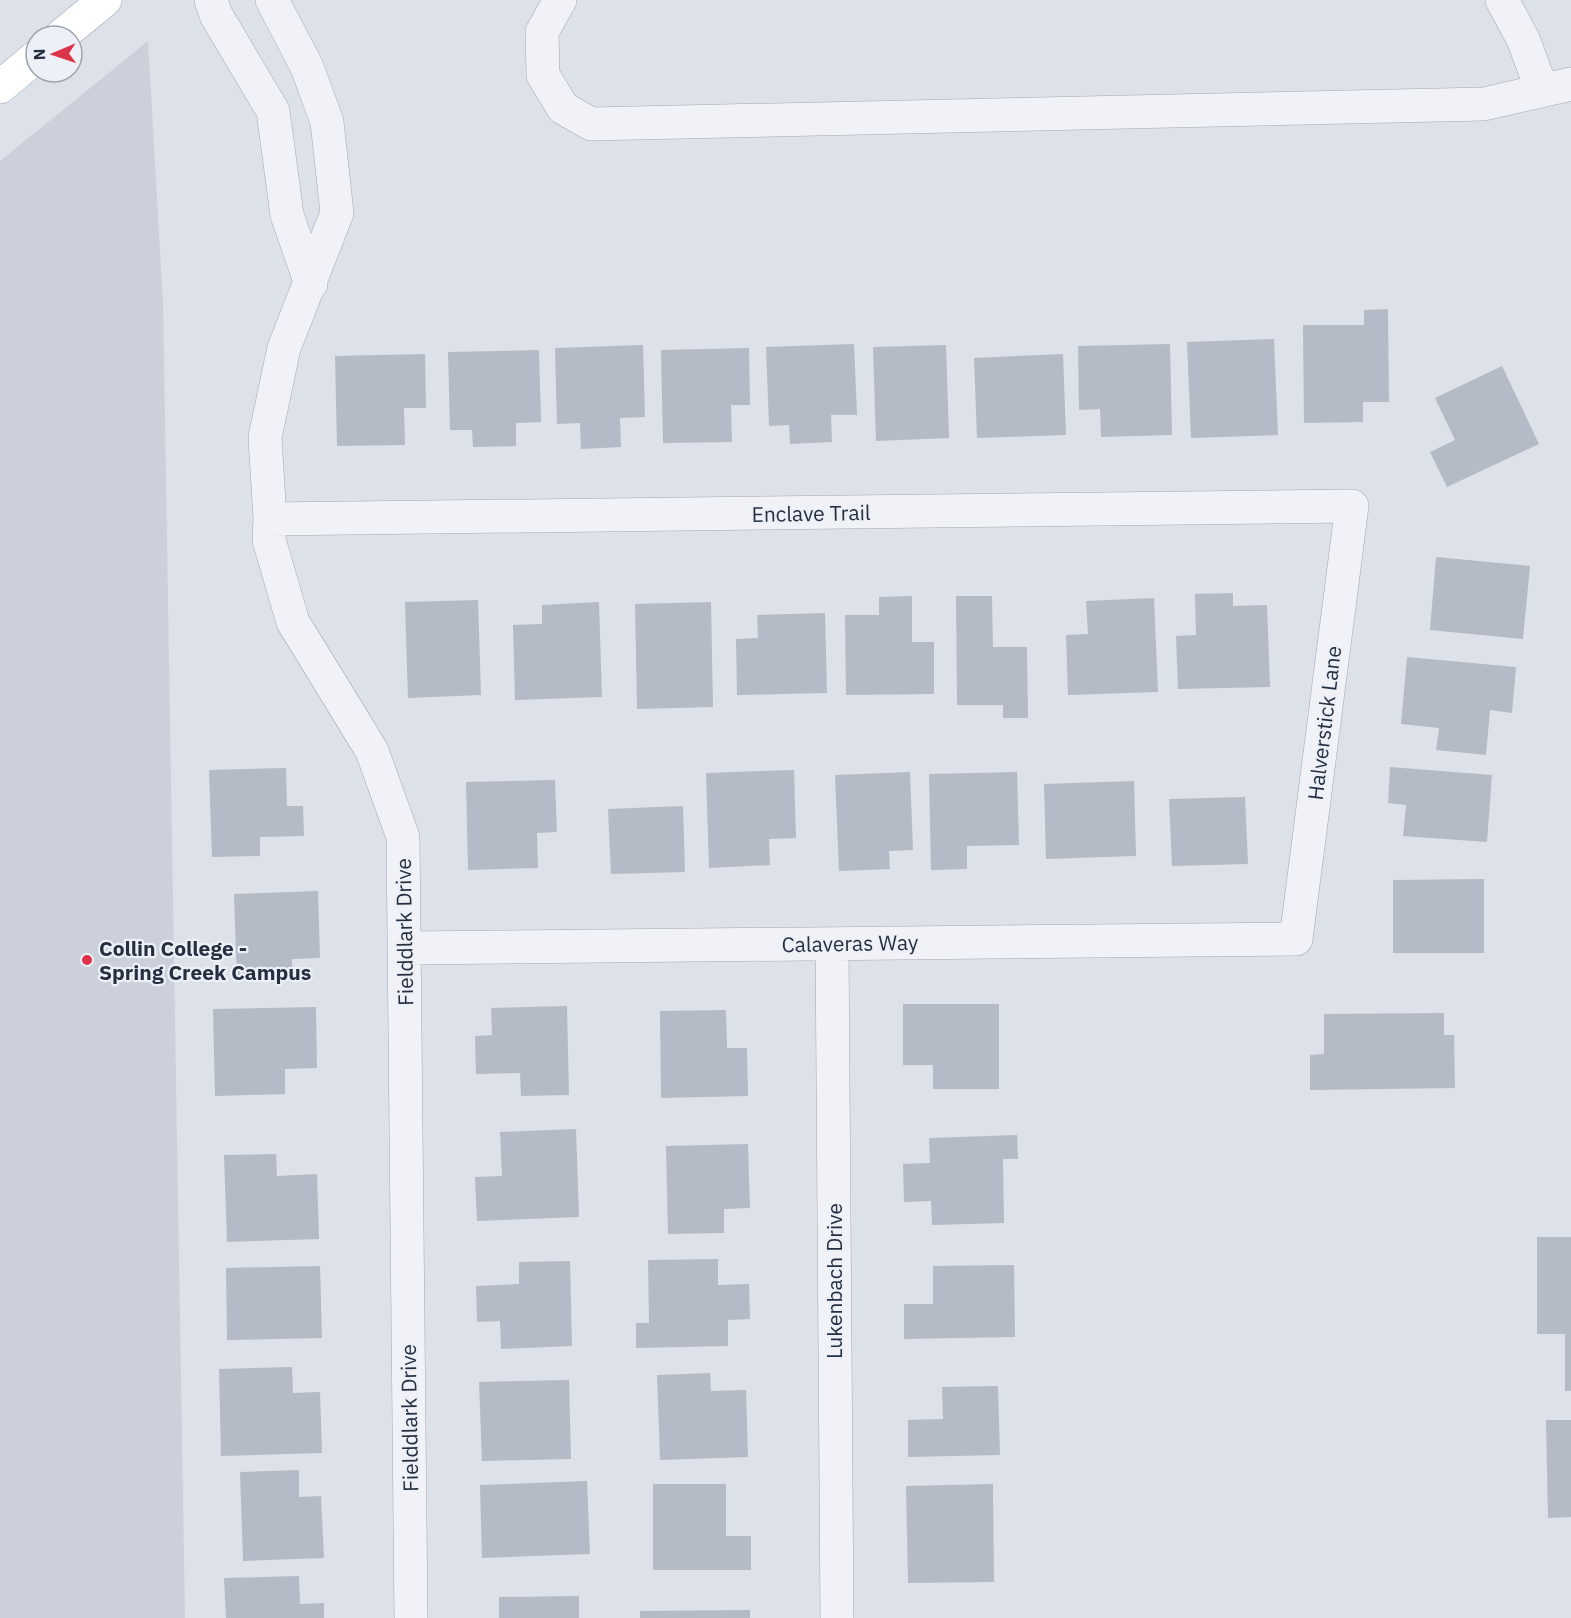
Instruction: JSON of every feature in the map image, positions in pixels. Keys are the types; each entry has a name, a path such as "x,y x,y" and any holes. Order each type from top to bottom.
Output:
{"main road":[{"path":"76,24 105,0"},
{"path":"0,87 24,67"}],"street":[{"path":"211,0 216,15 273,111 287,215 311,284"},
{"name":"Fielddlark Drive","path":"272,0 307,67 327,123 337,213 284,348 264,437 270,519 269,540 293,622 372,751 403,837 411,1618"},
{"path":"560,0 543,32 543,75 563,108 591,124 1484,104 1556,87 1523,39 1502,0"},
{"name":"Enclave Trail","path":"270,519 1352,506"},
{"name":"Halverstick Lane","path":"1296,939 1352,506"},
{"name":"Calaveras Way","path":"404,948 1296,939"},
{"name":"Lukenbach Drive","path":"832,944 837,1618"}],"shaded area":[{"name":"Collin College - Spring Creek Campus","path":"148,41 163,303 185,1618 0,1618 0,161"}],"building":[{"path":"1388,309 1389,402 1363,402 1363,422 1304,423 1303,325 1364,325 1364,310"},
{"path":"1274,339 1278,435 1191,438 1187,342"},
{"path":"854,344 857,415 831,415 832,442 790,444 789,425 769,426 766,347"},
{"path":"1170,344 1172,435 1101,437 1100,409 1079,410 1078,346"},
{"path":"643,345 645,417 620,418 621,447 581,449 580,423 557,424 555,348"},
{"path":"946,345 949,438 876,441 873,347"},
{"path":"749,348 750,405 731,405 732,442 663,443 661,350"},
{"path":"539,350 541,422 516,423 516,446 473,447 472,430 450,430 448,352"},
{"path":"425,354 426,408 404,408 405,445 337,446 335,356"},
{"path":"1063,354 1066,435 977,438 974,358"},
{"path":"1502,366 1539,444 1447,487 1430,452 1455,440 1435,398"},
{"path":"1436,557 1530,566 1523,639 1430,630"},
{"path":"1233,593 1233,606 1267,605 1270,687 1178,689 1176,636 1196,635 1195,594"},
{"path":"912,596 912,642 934,642 934,694 846,695 845,615 879,615 879,597"},
{"path":"956,596 992,596 993,647 1027,647 1028,718 1003,718 1003,705 957,705"},
{"path":"1154,598 1158,692 1068,695 1066,635 1088,634 1086,601"},
{"path":"478,600 481,695 408,698 405,602"},
{"path":"599,602 602,697 515,700 513,625 542,624 542,605"},
{"path":"711,602 713,707 637,709 635,604"},
{"path":"825,613 827,693 737,695 736,639 758,638 757,615"},
{"path":"1407,657 1516,667 1512,713 1490,710 1486,755 1436,750 1439,728 1401,724"},
{"path":"1390,767 1492,775 1487,842 1403,836 1406,805 1388,803"},
{"path":"286,768 287,806 303,806 304,836 260,837 260,856 212,857 209,770"},
{"path":"794,770 796,838 769,839 770,865 709,868 706,773"},
{"path":"910,772 913,850 889,851 890,869 839,871 835,775"},
{"path":"1017,772 1019,845 967,846 967,869 931,870 929,774"},
{"path":"555,780 557,832 537,833 538,868 468,870 466,782"},
{"path":"1134,781 1136,856 1046,859 1044,784"},
{"path":"1245,797 1248,864 1172,866 1169,799"},
{"path":"683,806 685,872 611,874 608,809"},
{"path":"1484,879 1484,953 1393,953 1393,880"},
{"path":"318,891 320,958 292,959 293,979 237,981 234,894"},
{"path":"903,1004 999,1004 999,1089 933,1089 933,1065 903,1065"},
{"path":"567,1006 569,1095 521,1096 520,1073 476,1074 475,1036 492,1035 491,1008"},
{"path":"316,1007 317,1068 285,1069 285,1094 215,1096 213,1009"},
{"path":"726,1010 727,1048 747,1048 748,1096 661,1098 660,1011"},
{"path":"1444,1013 1444,1035 1454,1035 1455,1088 1310,1090 1310,1055 1324,1054 1324,1014"},
{"path":"576,1129 579,1217 477,1221 475,1177 502,1176 500,1132"},
{"path":"1017,1135 1018,1159 1003,1159 1004,1223 932,1225 931,1201 904,1202 903,1164 930,1163 929,1138"},
{"path":"748,1144 750,1208 724,1209 724,1233 668,1234 666,1146"},
{"path":"276,1154 277,1176 317,1174 319,1239 227,1242 224,1155"},
{"path":"1537,1237 1571,1237 1571,1391 1565,1391 1565,1334 1537,1334"},
{"path":"718,1259 718,1285 749,1284 750,1319 728,1320 728,1346 636,1348 636,1323 649,1323 648,1260"},
{"path":"570,1261 572,1346 501,1349 500,1321 477,1322 476,1286 519,1284 519,1262"},
{"path":"1014,1265 1015,1337 904,1339 904,1304 933,1304 933,1266"},
{"path":"320,1266 322,1338 227,1340 226,1268"},
{"path":"292,1367 293,1393 320,1392 322,1453 221,1456 219,1369"},
{"path":"710,1373 711,1391 746,1390 748,1457 660,1460 657,1375"},
{"path":"569,1380 571,1459 482,1461 479,1382"},
{"path":"998,1386 1000,1455 908,1457 908,1420 943,1419 942,1387"},
{"path":"1546,1420 1571,1420 1571,1517 1548,1518"},
{"path":"299,1470 299,1497 321,1496 324,1558 243,1561 240,1472"},
{"path":"587,1481 590,1554 482,1558 480,1485"},
{"path":"653,1484 726,1484 726,1536 751,1536 751,1570 653,1570"},
{"path":"993,1484 994,1582 908,1583 906,1486"},
{"path":"299,1576 300,1604 324,1603 324,1618 226,1618 224,1578"},
{"path":"579,1596 579,1618 499,1618 499,1597"},
{"path":"750,1610 750,1618 640,1618 640,1611"}],"place":[{"name":"Collin College - Spring Creek Campus","path":"87,960"}]}
